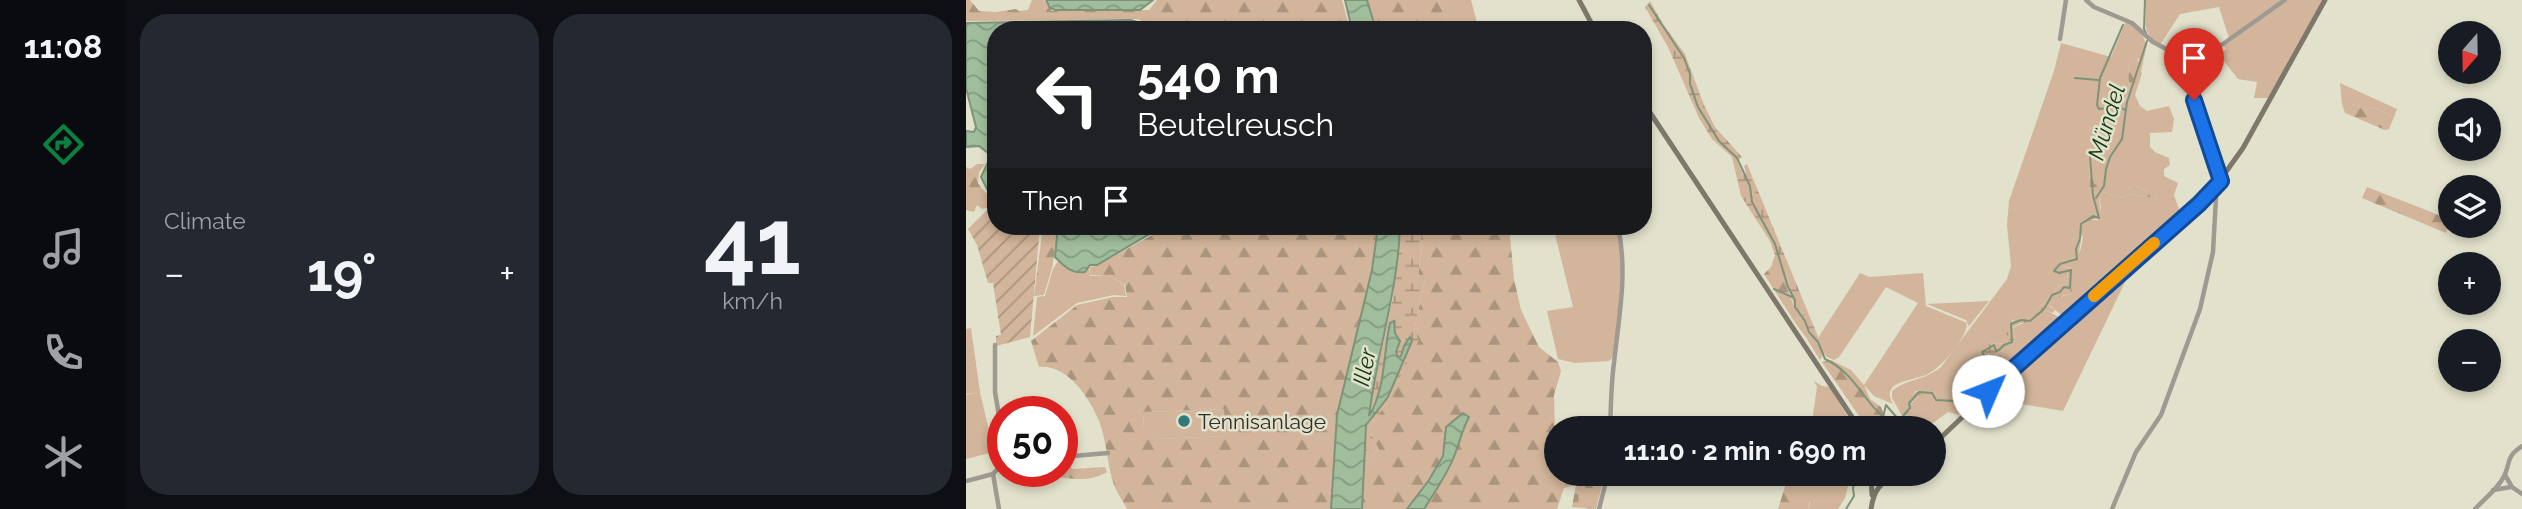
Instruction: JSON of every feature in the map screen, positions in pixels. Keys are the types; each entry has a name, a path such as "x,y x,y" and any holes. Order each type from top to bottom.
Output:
{"main road":[{"path":"1579,0 1590,21"},
{"path":"1946,432 2011,369 2221,181 2243,148 2325,0"},
{"path":"1652,116 1851,416"},
{"path":"1871,486 1871,506"},
{"path":"1871,506 1878,486"}],"street":[{"path":"2060,39 2066,0"},
{"path":"2086,0 2094,7 2132,23 2152,43 2182,55 2191,62 2196,112 2206,132 2216,173 2221,181"},
{"path":"2191,62 2200,53 2223,44 2285,0"},
{"path":"2112,509 2136,452 2161,415 2200,309 2213,252 2216,198 2213,190"},
{"path":"1611,416 1623,267 1619,235"},
{"path":"995,345 996,396"},
{"path":"2475,509 2505,475 2506,464 2522,446"},
{"path":"1078,456 1108,453"},
{"path":"2505,475 2512,487 2522,494"},
{"path":"966,481 987,476"},
{"path":"1599,509 1605,486"},
{"path":"995,487 999,509"},
{"path":"2493,490 2512,487"}],"green space":[{"path":"966,0 970,0 979,11 996,12 1028,10 1032,0 1044,0 1052,11 1149,10 1157,0 1342,0 1348,21 1148,21 1148,18 1148,21 966,21"},
{"path":"1367,0 1438,0 1447,21 1374,21"},
{"path":"1438,0 1471,0 1477,21 1447,21"},
{"path":"2145,0 2283,0 2229,38 2219,7 2180,14 2160,45 2147,30"},
{"path":"2288,0 2323,0 2269,98 2254,98 2257,82 2238,79 2219,55 2226,49 2224,46"},
{"path":"1650,1 1685,54 1715,127 1742,157 1737,161 1743,175 1746,173 1744,166 1747,164 1819,339 1807,339 1794,321 1801,319 1804,313 1795,305 1787,288 1789,284 1785,267 1779,266 1770,241 1741,196 1732,157 1712,139 1699,118 1668,47 1645,7"},
{"path":"2126,21 2141,33 2145,42 2141,44 2137,63 2128,60 2129,94 2123,102 2130,102 2138,109 2140,106 2147,111 2169,106 2174,119 2172,132 2150,133 2150,147 2169,158 2170,165 2164,169 2164,176 2178,183 2174,195 2180,212 2153,240 2064,317 2049,305 2056,298 2071,294 2070,268 2063,266 2065,263 2074,259 2079,254 2083,236 2080,234 2075,257 2058,264 2059,274 2068,272 2066,285 2059,286 2028,319 2012,320 2010,338 2006,343 1986,344 1972,378 1960,388 1941,397 1937,397 1934,389 1916,391 1911,404 1920,395 1930,395 1935,401 1957,400 1965,388 1987,370 1987,361 2015,340 2013,328 2032,321 2045,310 2061,320 1959,415 1948,412 1943,416 1902,416 1892,398 1892,391 1941,367 2007,279 2011,266 2007,225 2009,201 2054,71 2061,43 2111,57","holes":["2089,156 2094,185 2121,189 2137,186 2159,199 2129,194 2123,198 2104,192 2099,196 2101,207 2098,220 2085,220 2097,215 2090,190"]},
{"path":"2145,42 2147,44 2142,73 2135,95 2140,106 2138,109 2130,102 2128,110 2125,111 2121,107 2129,94 2128,60 2133,58 2138,62 2135,53"},
{"path":"2340,83 2397,109 2394,117 2373,107 2365,110 2352,104 2342,104"},
{"path":"2342,104 2352,104 2365,110 2373,107 2394,117 2389,129 2385,130 2345,113"},
{"path":"2089,155 2092,155 2094,184 2121,189 2137,186 2147,192 2154,190 2164,193 2165,196 2159,199 2129,194 2123,198 2104,192 2099,196 2101,218 2086,222 2085,220 2097,215 2090,190"},
{"path":"977,164 985,164 979,172 978,183 987,192 987,208 982,209 977,205 974,212 966,210 966,167 970,169"},
{"path":"2367,187 2438,215 2438,230 2362,198"},
{"path":"987,210 987,235 1039,235 1030,337 996,346 996,336 1001,335 993,283 988,283 977,245 968,229"},
{"path":"2082,233 2078,259 2063,266 2073,270 2075,282 2071,294 2053,301 2049,306 2055,310 2052,313 2045,310 2032,323 2021,323 2013,327 2015,341 1988,361 1987,370 1965,388 1954,402 1935,401 1930,395 1920,395 1912,402 1907,416 1904,416 1909,399 1916,392 1934,389 1937,397 1948,394 1977,373 1971,352 1986,344 2006,343 2010,338 2005,333 2008,323 2019,318 2028,319 2059,286 2066,285 2068,273 2056,275 2054,268 2074,258"},
{"path":"1042,235 1057,235 1044,295 1034,296"},
{"path":"1152,235 1376,235 1372,270 1337,415 1331,509 1127,509 1114,485 1102,429 1095,412 1068,376 1049,367 1039,367 1031,341 1077,305 1113,297 1127,297 1125,285 1108,275 1090,275 1090,267","holes":["1224,409 1225,436 1157,439 1155,430 1144,430 1143,412"]},
{"path":"1399,235 1420,235 1422,246 1418,277 1425,279 1414,331 1419,340 1390,397 1369,430 1379,450 1364,461 1366,425 1388,397 1412,341 1404,346 1401,357 1398,357 1395,327 1387,348 1383,384 1368,416 1393,297"},
{"path":"1420,235 1510,235 1514,279 1521,310 1539,347 1558,362 1561,371 1554,395 1555,416 1544,416 1544,486 1572,486 1564,488 1557,509 1424,509 1455,455 1460,434 1469,417 1446,427 1443,456 1407,509 1362,509 1364,461 1379,450 1369,430 1390,397 1418,340 1414,331 1425,279 1418,278 1422,246"},
{"path":"1555,235 1619,235 1620,292 1613,357 1609,361 1575,363 1558,359 1547,311 1573,307"},
{"path":"1775,255 1785,267 1789,285 1787,288 1794,306 1804,313 1801,319 1794,321 1764,274 1771,267"},
{"path":"1058,261 1072,272 1089,267 1090,276 1108,275 1124,285 1126,296 1114,295 1077,303 1033,336 1037,297 1045,296"},
{"path":"1860,273 1869,277 1923,273 1926,306 1967,323 1958,344 1940,366 1928,374 1899,383 1892,388 1890,396 1893,404 1874,396 1864,385 1918,303 1886,287 1839,357 1834,360 1824,353 1820,360 1807,339 1818,338"},
{"path":"2124,273 2126,280 2063,411 1986,398"},
{"path":"1989,301 1969,326 1966,320 1927,304"},
{"path":"971,328 987,422 987,454 966,459 966,395 975,393 966,394 966,329"},
{"path":"1831,360 1851,370 1864,385 1870,399 1881,407 1885,416 1859,416 1822,362"},
{"path":"1814,381 1830,387 1847,416 1813,416 1817,387"},
{"name":"Tennisanlage","path":"1224,409 1225,436 1157,439 1144,430 1143,412"},
{"path":"1105,467 1107,472 1100,476 1078,479 1078,469"},
{"path":"1576,486 1602,486 1596,509 1572,507"},
{"path":"1785,486 1813,486 1808,509 1778,509"},
{"path":"1807,486 1848,486 1838,509 1808,509 1810,503"}],"water":[{"path":"1046,0 1153,0 1140,10 1055,10 1050,8"},
{"path":"1345,0 1367,0 1373,21 1350,21"},
{"path":"966,23 987,23 987,152 979,146 966,147 966,131 974,132 976,127 966,88"},
{"path":"987,164 987,189 981,177"},
{"path":"1057,235 1148,235 1097,265 1090,265 1085,272 1068,269 1055,257"},
{"name":"Iller","path":"1377,235 1399,235 1391,298 1369,416 1381,382 1390,323 1394,321 1395,333 1400,341 1396,352 1398,357 1410,337 1412,341 1388,397 1366,425 1362,509 1331,509 1337,415 1372,270"},
{"path":"1463,413 1469,417 1441,482 1424,509 1407,509 1443,456 1446,427"}],"waterway":[{"path":"2145,0 2146,33"},
{"path":"1649,5 1684,58 1698,107 1719,141 1737,158 1750,186 1752,202 1775,244 1788,287 1795,300 1795,307 1809,332 1818,342 1825,359 1843,371 1882,416"},
{"path":"2109,108 2099,109 2097,105 2100,78 2123,25"},
{"name":"Mündel","path":"2096,198 2104,186 2110,157 2122,139 2127,102 2147,41"},
{"path":"2075,78 2098,80"},
{"path":"2112,108 2120,107 2125,110"},
{"name":"Mündel","path":"1903,416 1910,408 1909,403 1919,392 1932,393 1936,400 1955,401 1963,387 1986,369 1983,364 1986,358 1982,352 1994,345 1996,351 2012,342 2011,324 2021,320 2030,321 2044,309 2052,295 2064,287 2070,288 2071,270 2059,273 2054,271 2060,264 2077,259 2076,249 2081,224 2093,216 2099,218 2093,196 2090,156"},
{"path":"1774,289 1792,297"},
{"name":"Mündel","path":"1883,416 1886,405 1896,416"},
{"name":"Mündel","path":"1846,509 1854,496 1854,486"}],"slow traffic":[{"path":"2094,296 2154,243"}],"place":[{"name":"Tennisanlage","path":"1184,421"}],"route":[{"path":"1988,391 2199,204 2221,181 2216,173 2213,154 2194,100"}]}
